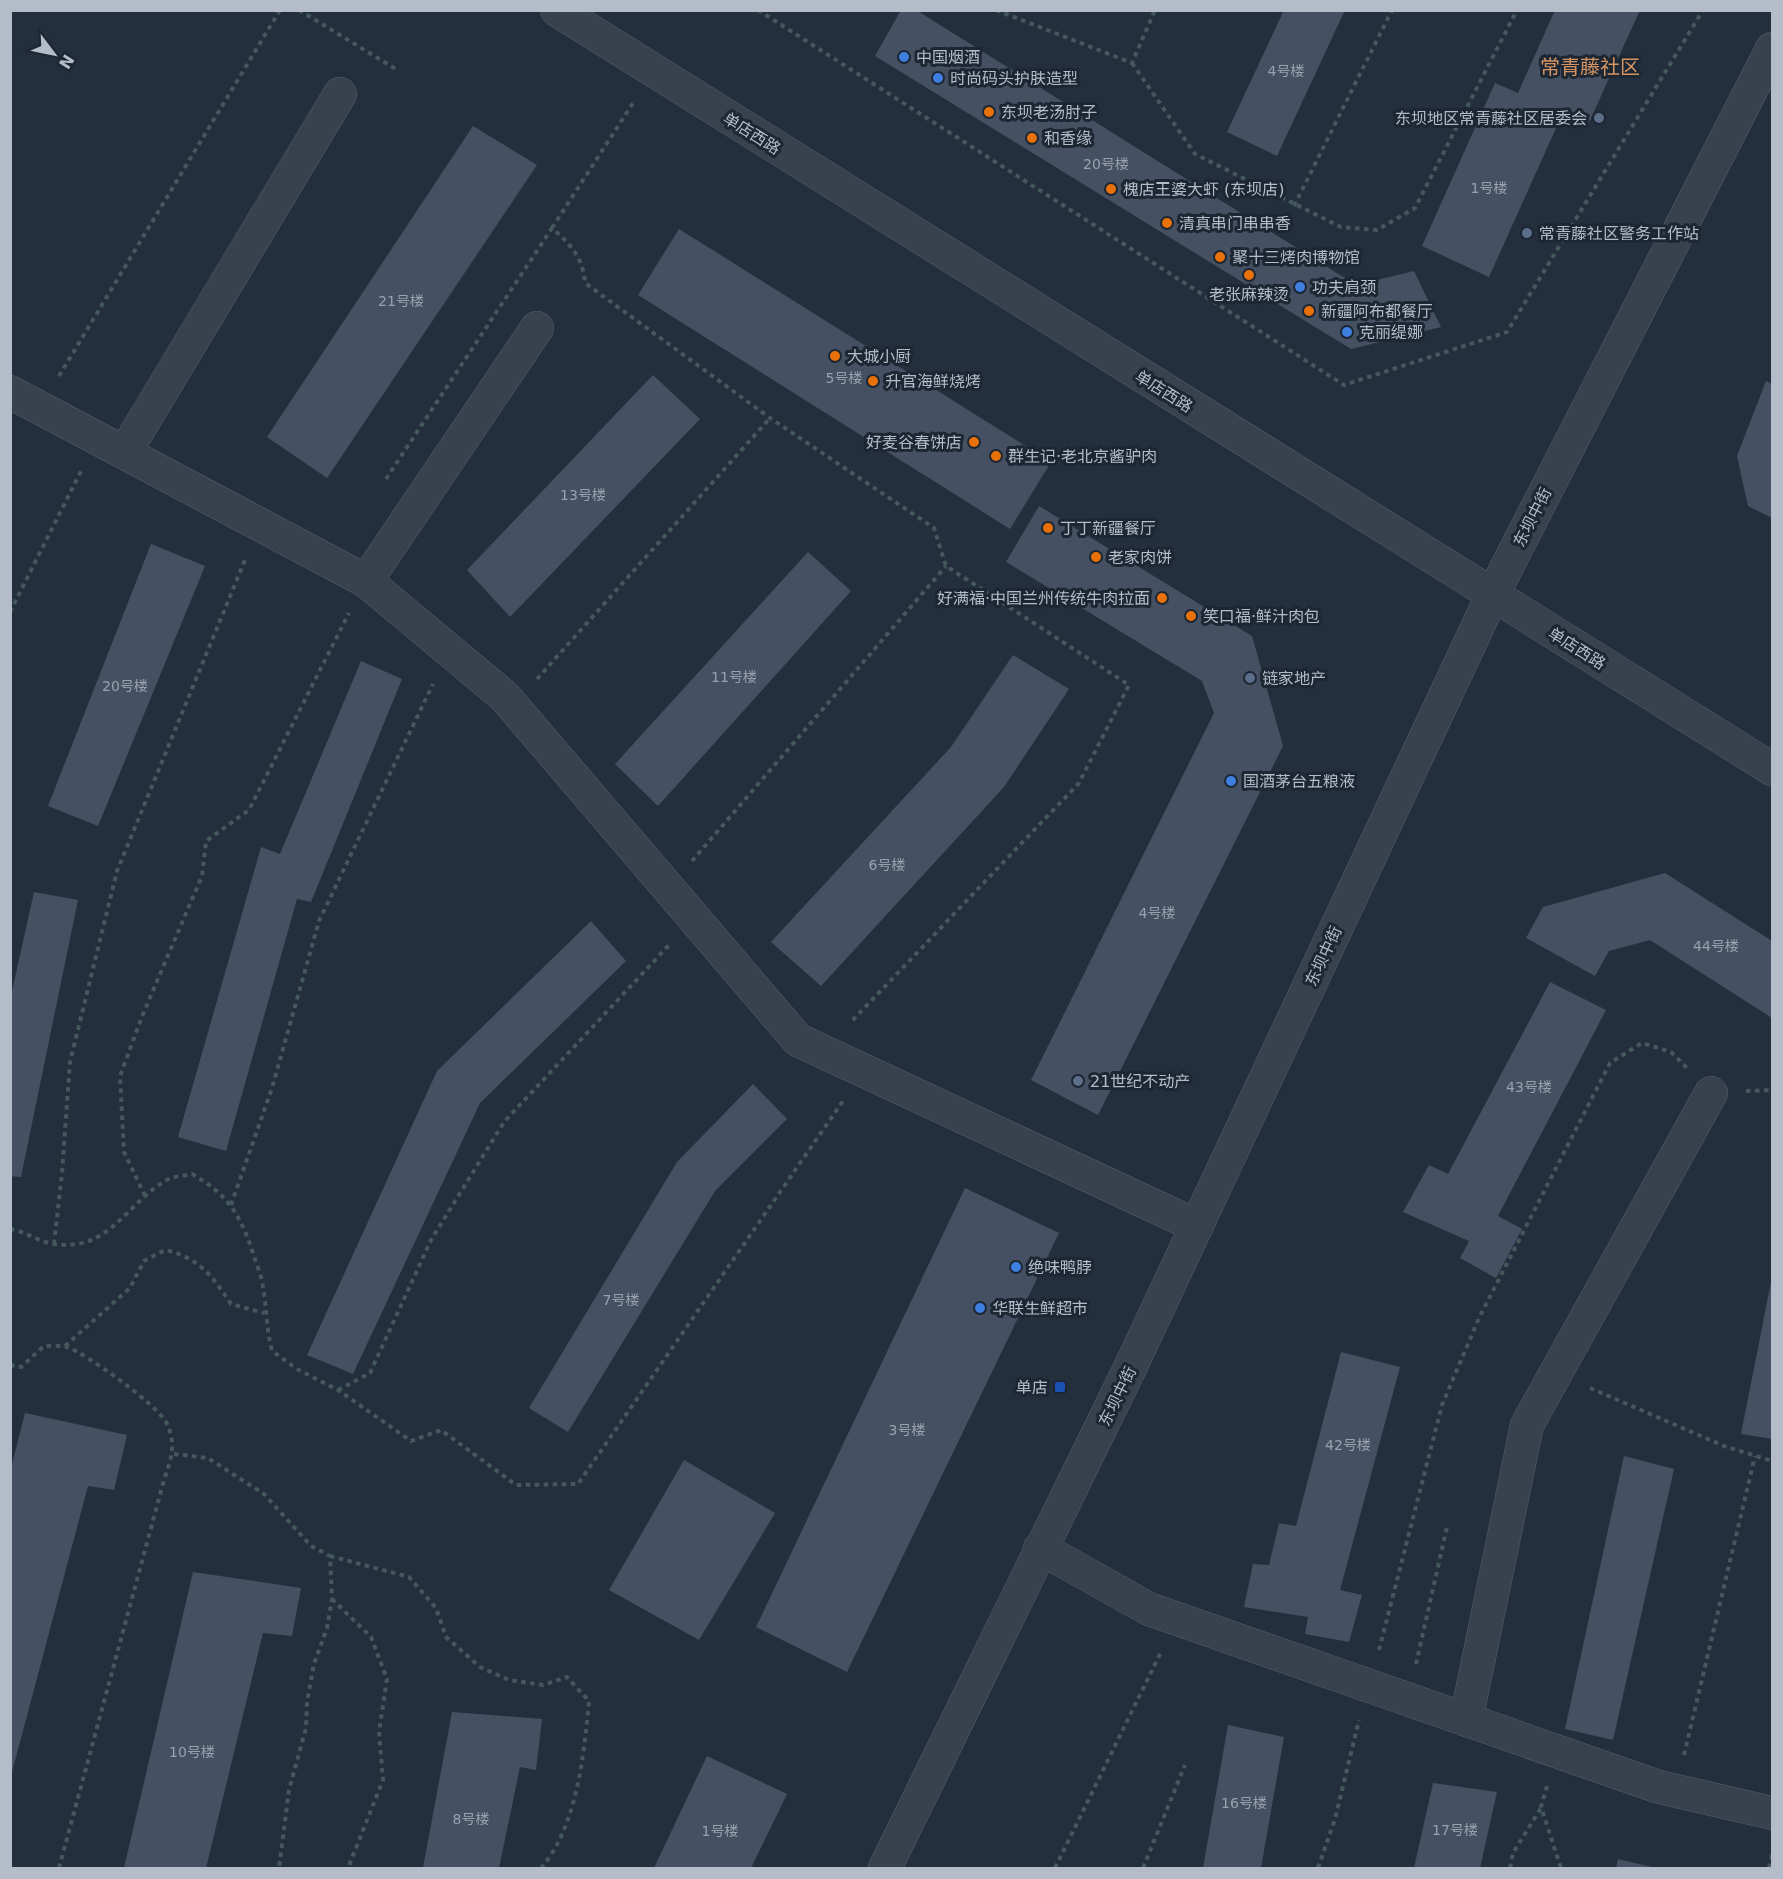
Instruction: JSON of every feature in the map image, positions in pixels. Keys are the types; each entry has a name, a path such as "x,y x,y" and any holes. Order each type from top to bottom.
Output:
{"street":[{"name":"单店西路","path":"557,10 1492,596 1773,769"},
{"name":"东坝中街","path":"885,1869 1197,1226 1492,596 1773,49"},
{"path":"111,445 340,94"},
{"path":"366,581 537,328"},
{"path":"10,392 366,581 512,706 798,1041 1197,1226"},
{"path":"1466,1720 1527,1425 1711,1094"},
{"path":"1041,1548 1149,1609 1676,1791 1773,1813"}],"path":[{"path":"40,408 280,10"},
{"path":"299,10 399,71"},
{"path":"758,10 1344,385 1507,332 1703,10"},
{"path":"996,10 1132,63 1195,154 1294,206 1341,227 1377,230 1415,208 1516,10"},
{"path":"1132,63 1155,10"},
{"path":"1294,206 1392,10"},
{"path":"552,228 653,71"},
{"path":"605,298 770,418 934,528 946,566 1129,685 1079,783 822,1052"},
{"path":"512,706 770,418"},
{"path":"10,612 111,445"},
{"path":"54,1244 70,1062 117,871 260,524"},
{"path":"668,888 946,566"},
{"path":"145,1196 124,1152 120,1076 143,1014 202,876 206,841 249,810 366,581"},
{"path":"231,1205 272,1088 319,921 449,651"},
{"path":"338,1390 370,1373 430,1240 504,1122 693,918"},
{"path":"1318,1869 1335,1819 1367,1686 1381,1644 1442,1405 1479,1318 1610,1064 1642,1043 1671,1052 1711,1094"},
{"path":"10,1228 54,1244 92,1242 122,1220 145,1196 167,1179 192,1174 214,1187 231,1205 246,1232 261,1278 264,1313 272,1351 297,1369 338,1390 411,1442 441,1430 516,1485 578,1484 863,1071"},
{"path":"65,1346 130,1288 144,1261 165,1250 186,1255 211,1274 231,1304 264,1313"},
{"path":"10,1365 21,1367 44,1346 65,1346 85,1356 143,1396 166,1422 174,1454 164,1480 59,1869"},
{"path":"1556,1373 1724,1446 1773,1461"},
{"path":"174,1454 208,1458 264,1494 311,1546 330,1556 409,1576 436,1608 446,1637 480,1667 509,1680 543,1685 567,1677 589,1701 584,1758 573,1799 553,1855 542,1869"},
{"path":"1676,1791 1755,1455"},
{"path":"1408,1700 1447,1527"},
{"path":"279,1869 289,1790 306,1728 307,1702 314,1664 327,1628 332,1599 330,1556"},
{"path":"332,1599 371,1637 387,1679 379,1732 382,1780 348,1869"},
{"path":"1055,1869 1177,1619"},
{"path":"1510,1869 1513,1853 1541,1807 1558,1752"},
{"path":"1143,1869 1185,1765"},
{"path":"1541,1807 1561,1869"},
{"path":"1769,1869 1773,1855"}],"building":[{"path":"901,10 916,10 1356,285 1414,271 1441,327 1351,349 875,56"},
{"path":"1284,10 1345,10 1277,156 1227,132"},
{"path":"1555,10 1640,10 1586,129 1561,117 1489,277 1422,246 1495,83 1518,93"},
{"path":"473,126 537,165 327,478 267,437"},
{"path":"679,229 1051,462 1010,529 638,295"},
{"path":"653,375 700,419 510,617 467,570"},
{"path":"1766,381 1772,384 1772,518 1748,506 1737,456"},
{"path":"1039,506 1252,636 1283,746 1098,1115 1031,1080 1214,713 1202,681 1006,562"},
{"path":"151,544 205,566 98,826 48,806"},
{"path":"808,552 851,591 658,806 615,764"},
{"path":"1013,655 1069,689 1004,787 821,986 771,942 951,747"},
{"path":"361,661 402,679 311,902 297,899 226,1151 178,1137 261,847 280,854"},
{"path":"1665,873 1772,941 1772,1018 1650,940 1609,951 1595,976 1526,938 1543,907"},
{"path":"34,892 78,900 21,1177 10,1176 10,1000"},
{"path":"591,921 626,961 480,1103 353,1374 307,1355 437,1071"},
{"path":"1550,982 1606,1010 1498,1216 1522,1229 1496,1278 1460,1258 1469,1241 1403,1212 1429,1165 1448,1174"},
{"path":"753,1084 787,1119 715,1191 568,1432 529,1408 677,1162"},
{"path":"965,1188 1059,1233 847,1672 756,1627"},
{"path":"1772,1282 1772,1439 1741,1434"},
{"path":"1341,1352 1400,1367 1340,1590 1362,1595 1349,1642 1305,1634 1308,1617 1244,1607 1253,1564 1269,1565 1279,1523 1296,1526"},
{"path":"25,1413 127,1435 114,1490 88,1486 11,1776 10,1472"},
{"path":"1624,1456 1674,1469 1613,1740 1565,1729"},
{"path":"684,1460 775,1513 699,1640 609,1590"},
{"path":"193,1572 301,1588 292,1636 263,1633 206,1868 124,1868"},
{"path":"452,1712 542,1719 536,1770 520,1767 499,1868 423,1868"},
{"path":"1228,1725 1284,1737 1261,1868 1203,1868"},
{"path":"707,1756 787,1794 751,1868 654,1868"},
{"path":"1433,1783 1497,1792 1480,1868 1414,1868"},
{"path":"1618,1859 1656,1868 1616,1868"}],"place":[{"name":"中国烟酒","path":"904,57"},
{"name":"时尚码头护肤造型","path":"938,78"},
{"name":"东坝老汤肘子","path":"989,112"},
{"name":"东坝地区常青藤社区居委会","path":"1599,118"},
{"name":"和香缘","path":"1032,138"},
{"name":"槐店王婆大虾 (东坝店)","path":"1111,189"},
{"name":"清真串门串串香","path":"1167,223"},
{"name":"常青藤社区警务工作站","path":"1527,233"},
{"name":"聚十三烤肉博物馆","path":"1220,257"},
{"name":"老张麻辣烫","path":"1249,275"},
{"name":"功夫肩颈","path":"1300,287"},
{"name":"新疆阿布都餐厅","path":"1309,311"},
{"name":"克丽缇娜","path":"1347,332"},
{"name":"大城小厨","path":"835,356"},
{"name":"升官海鲜烧烤","path":"873,381"},
{"name":"好麦谷春饼店","path":"974,442"},
{"name":"群生记·老北京酱驴肉","path":"996,456"},
{"name":"丁丁新疆餐厅","path":"1048,528"},
{"name":"老家肉饼","path":"1096,557"},
{"name":"好满福·中国兰州传统牛肉拉面","path":"1162,598"},
{"name":"笑口福·鲜汁肉包","path":"1191,616"},
{"name":"链家地产","path":"1250,678"},
{"name":"国酒茅台五粮液","path":"1231,781"},
{"name":"21世纪不动产","path":"1078,1081"},
{"name":"绝味鸭脖","path":"1016,1267"},
{"name":"华联生鲜超市","path":"980,1308"},
{"name":"单店","path":"1060,1387"}],"district":[{"name":"常青藤社区","path":"1590,67"}]}
